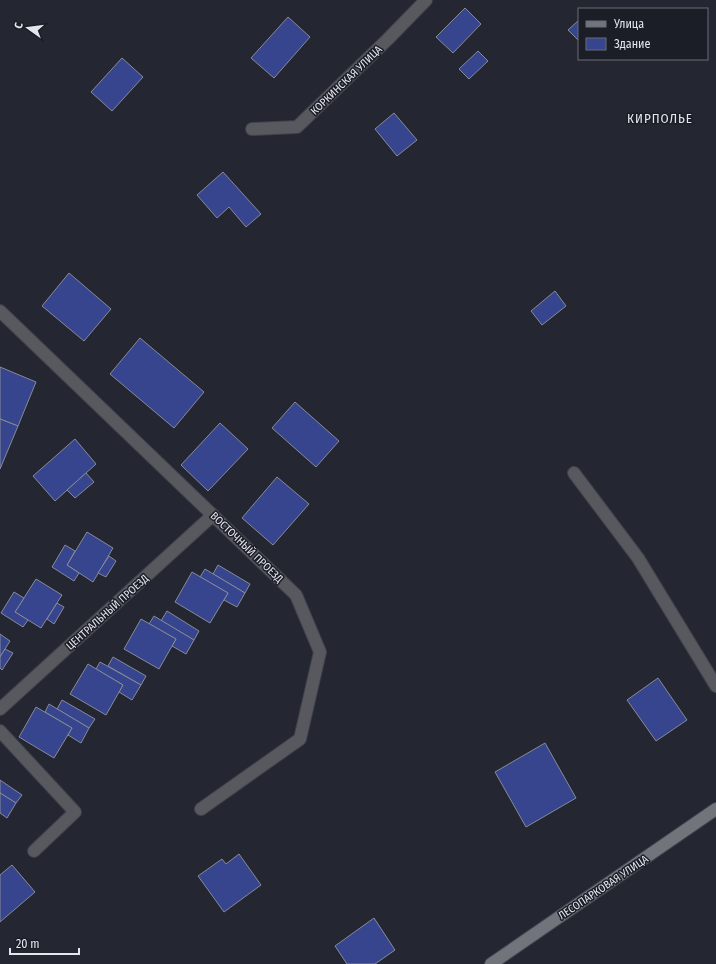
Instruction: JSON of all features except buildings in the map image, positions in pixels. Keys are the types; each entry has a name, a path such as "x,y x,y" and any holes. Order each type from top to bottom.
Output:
{"street":[{"name":"КОРКИНСКАЯ УЛИЦА","path":"252,129 297,127 426,0"},
{"name":"ВОСТОЧНЫЙ ПРОЕЗД","path":"0,311 296,595 320,652 300,739 201,809"},
{"path":"574,473 638,558 716,686"},
{"name":"ЦЕНТРАЛЬНЫЙ ПРОЕЗД","path":"0,709 213,515"},
{"path":"0,730 75,812 34,851"},
{"name":"ЛЕСОПАРКОВАЯ УЛИЦА","path":"491,964 716,809"}],"district":[{"name":"КИРПОЛЬЕ","path":"660,118"}]}
